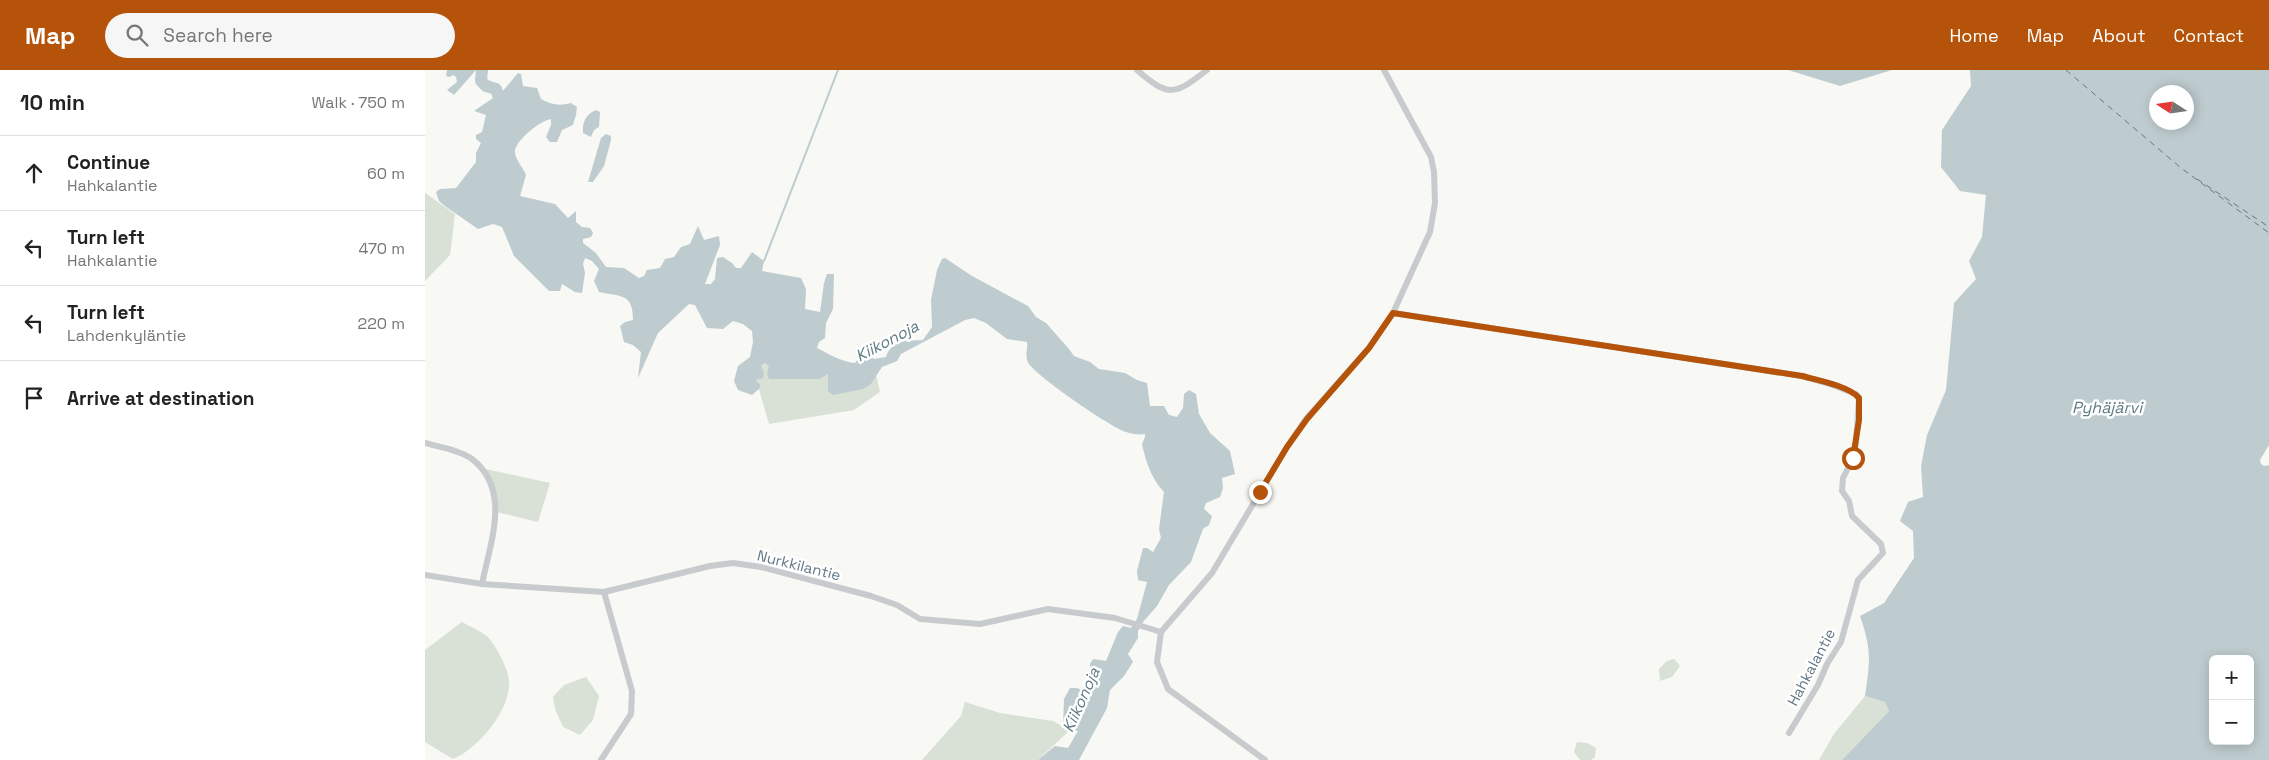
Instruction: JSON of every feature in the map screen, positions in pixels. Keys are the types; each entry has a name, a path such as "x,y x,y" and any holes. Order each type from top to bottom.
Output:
{"street":[{"path":"1137,70 1153,84 1172,91 1185,88 1207,70"},
{"path":"1265,760 1167,689 1157,662 1161,632 1212,572 1287,447 1307,419 1369,348 1393,313 1430,232 1435,203 1431,156 1384,70"},
{"name":"Hahkalantie","path":"1393,313 1802,376 1856,394 1860,405 1857,443 1853,458 1843,478 1842,491 1849,501 1851,516 1881,544 1883,553 1859,580 1841,642 1789,733"},
{"path":"425,442 471,458 481,468 495,495 496,512 482,584"},
{"name":"Nurkkilantie","path":"425,575 482,584 573,592 604,592 710,566 733,563 761,567 871,596 897,605 921,619 980,624 1048,609 1091,614 1138,624 1161,632"},
{"path":"601,760 631,714 632,691 604,592"}],"shaded area":[{"path":"425,193 455,214 450,255 425,281"},
{"path":"765,363 829,374 828,386 871,384 876,375 880,392 854,410 769,424 759,389 761,385 756,379 761,364"},
{"path":"481,468 550,483 538,522 496,512 495,495"},
{"path":"462,622 489,638 505,667 509,687 501,712 493,724 473,746 453,759 425,742 425,650"},
{"path":"1674,659 1680,666 1672,677 1660,681 1659,669 1667,661"},
{"path":"586,677 599,696 593,720 580,735 563,727 555,709 553,697 564,685"},
{"path":"1865,696 1885,702 1889,711 1842,760 1819,760 1834,734"},
{"path":"965,702 1000,713 1053,721 1070,730 1038,760 922,760 961,716"},
{"path":"1577,742 1587,743 1596,748 1595,757 1591,760 1580,760 1574,752"}],"water":[{"path":"447,70 476,70 454,95 447,90 457,82 456,77 453,75 450,77 446,76"},
{"path":"1788,70 1892,70 1840,86"},
{"name":"Pyhäjärvi","path":"1970,70 2269,70 2269,445 2260,460 2264,466 2269,465 2269,760 1842,760 1889,711 1885,702 1865,696 1869,656 1867,638 1860,616 1884,603 1914,558 1913,531 1900,521 1908,502 1923,497 1921,466 1927,435 1946,390 1954,303 1976,279 1969,261 1982,237 1986,195 1960,191 1941,167 1942,130 1971,86"},
{"path":"518,73 521,74 523,86 537,88 541,99 556,104 571,103 577,107 573,125 562,130 557,142 550,142 546,137 551,125 551,119 535,127 518,143 515,153 526,175 520,196 555,204 568,218 576,211 576,222 582,227 590,228 593,233 591,237 583,239 583,243 596,253 606,267 624,268 639,278 644,276 647,270 660,268 665,259 674,257 681,247 690,244 698,226 704,240 719,236 720,245 705,284 711,284 715,279 717,258 723,257 736,268 741,268 752,252 764,261 762,271 801,278 806,289 805,309 820,312 827,274 834,274 833,309 826,323 825,338 819,342 817,348 841,360 855,363 864,352 874,359 886,357 896,344 906,341 923,340 932,327 931,300 937,270 942,259 945,258 972,276 1028,306 1036,317 1046,323 1074,356 1090,362 1099,369 1125,373 1147,383 1150,406 1164,406 1169,415 1177,417 1183,408 1184,394 1189,390 1196,394 1199,414 1210,433 1230,451 1235,474 1222,478 1223,488 1220,497 1206,503 1204,509 1212,516 1209,525 1203,529 1191,562 1169,585 1157,606 1143,622 1138,631 1138,638 1128,654 1133,662 1124,676 1110,690 1107,708 1079,760 1038,760 1055,746 1068,748 1078,731 1070,730 1063,726 1064,699 1070,688 1077,688 1087,692 1092,682 1090,664 1093,659 1106,661 1118,632 1123,626 1131,628 1137,619 1147,582 1138,580 1137,571 1143,548 1153,552 1161,538 1159,529 1164,492 1152,475 1147,463 1142,444 1145,434 1126,432 1091,412 1059,390 1029,364 1026,356 1027,342 1007,339 986,323 974,318 965,320 901,354 897,361 882,367 871,384 863,389 833,395 828,391 828,374 819,379 769,379 767,374 769,366 765,363 761,365 764,374 763,378 756,380 761,385 752,395 738,390 734,381 738,366 750,357 753,342 752,331 743,324 733,321 723,329 707,328 695,305 689,304 658,333 638,378 641,352 633,345 624,342 620,326 625,322 633,320 631,305 624,297 599,292 594,281 599,269 592,261 585,258 583,264 585,273 582,293 575,292 562,284 560,291 549,291 514,256 502,227 493,224 478,229 439,201 436,192 440,189 456,188 476,162 476,153 481,143 476,139 476,135 482,132 486,115 474,111 502,92"},
{"path":"596,110 600,112 599,127 594,130 591,137 583,133 583,125 587,116"},
{"path":"606,134 611,136 611,140 604,166 593,182 588,182 601,138"}],"waterway":[{"name":"Kiikonoja","path":"482,70 481,81 486,86 496,89 503,109"},
{"path":"764,261 838,70"}],"ferry route":[{"path":"2066,70 2181,168 2269,233"},
{"path":"2197,179 2269,227"}],"route":[{"path":"1260,492 1287,447 1307,419 1369,348 1393,313 1802,376 1829,384 1856,394 1859,398 1857,443 1853,458"}]}
